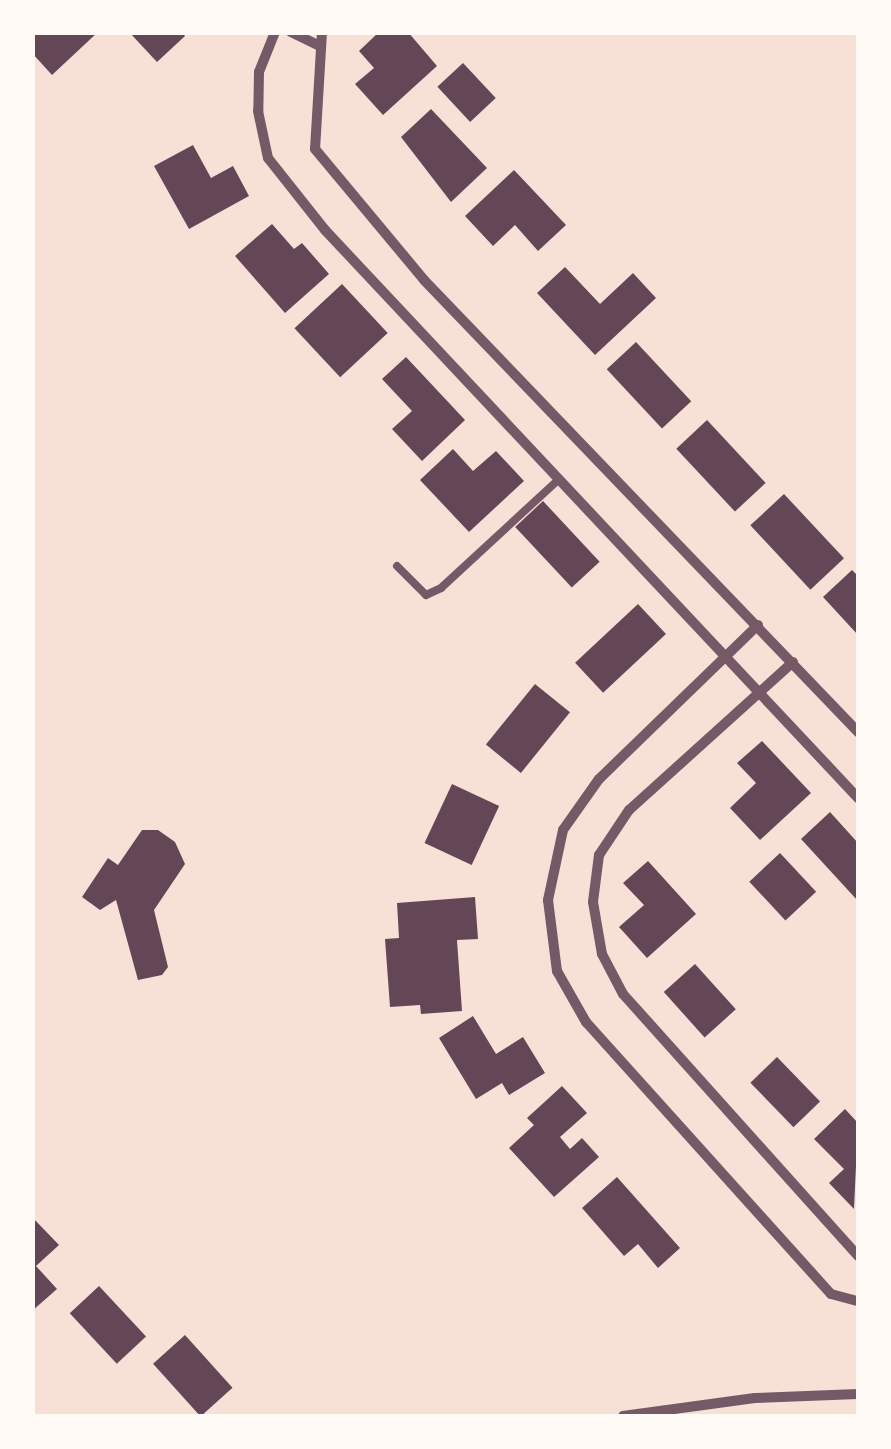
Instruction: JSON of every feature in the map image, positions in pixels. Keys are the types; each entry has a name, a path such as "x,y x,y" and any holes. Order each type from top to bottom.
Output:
{"street":[{"path":"275,32 260,72 258,111 268,158 326,230 858,798"},
{"path":"291,32 320,46"},
{"path":"322,32 315,150 424,280 858,732"},
{"path":"758,625 600,779 564,830 548,900 557,971 586,1022 831,1294 858,1302"},
{"path":"793,662 629,810 599,856 593,902 602,954 623,994 858,1256"},
{"path":"623,1416 858,1394"}],"lane":[{"path":"397,566 426,595 442,588 559,479"}],"building":[{"path":"32,32 98,32 52,75 32,53"},
{"path":"129,32 182,32 185,36 157,62"},
{"path":"379,32 408,32 437,66 383,115 355,84 374,68 359,51"},
{"path":"463,63 496,98 470,122 437,87"},
{"path":"431,109 487,168 451,202 401,137"},
{"path":"193,145 211,178 233,166 249,196 189,229 154,166"},
{"path":"514,170 566,225 538,251 515,225 493,246 465,216"},
{"path":"272,224 294,249 302,243 329,274 285,313 235,256"},
{"path":"565,267 600,304 633,273 656,298 595,355 537,293"},
{"path":"342,284 388,333 340,377 294,328"},
{"path":"636,342 691,401 662,429 607,369"},
{"path":"406,357 465,420 422,461 392,429 412,411 382,379"},
{"path":"707,420 766,483 735,512 676,449"},
{"path":"453,449 473,471 496,451 524,481 469,532 420,480"},
{"path":"784,494 844,558 810,590 750,525"},
{"path":"543,501 600,562 572,588 515,527"},
{"path":"852,570 858,576 858,635 823,597"},
{"path":"638,604 666,634 603,693 575,663"},
{"path":"535,684 570,712 521,773 486,745"},
{"path":"762,741 811,793 760,840 730,808 756,783 737,763"},
{"path":"452,784 499,806 472,865 425,843"},
{"path":"830,812 858,843 858,901 801,839"},
{"path":"142,830 158,830 175,842 185,864 154,910 168,967 162,975 138,980 116,900 100,910 82,897 108,858 118,865"},
{"path":"780,853 816,892 785,920 749,882"},
{"path":"648,861 696,914 647,958 619,927 644,905 623,883"},
{"path":"475,897 478,939 457,940 462,1011 421,1014 420,1005 390,1007 385,939 399,938 397,903"},
{"path":"695,964 736,1009 705,1037 664,992"},
{"path":"473,1016 496,1054 523,1037 545,1073 509,1095 502,1083 476,1099 439,1038"},
{"path":"777,1057 820,1102 793,1127 750,1083"},
{"path":"562,1086 587,1113 560,1137 570,1149 582,1138 599,1157 554,1197 509,1148 534,1125 527,1118"},
{"path":"845,1109 858,1123 854,1209 829,1183 844,1169 814,1139"},
{"path":"617,1177 680,1248 658,1268 638,1244 624,1256 582,1208"},
{"path":"32,1217 59,1245 36,1266 57,1289 32,1311"},
{"path":"99,1286 146,1336 117,1364 70,1313"},
{"path":"185,1335 233,1388 200,1416 153,1364"}]}
